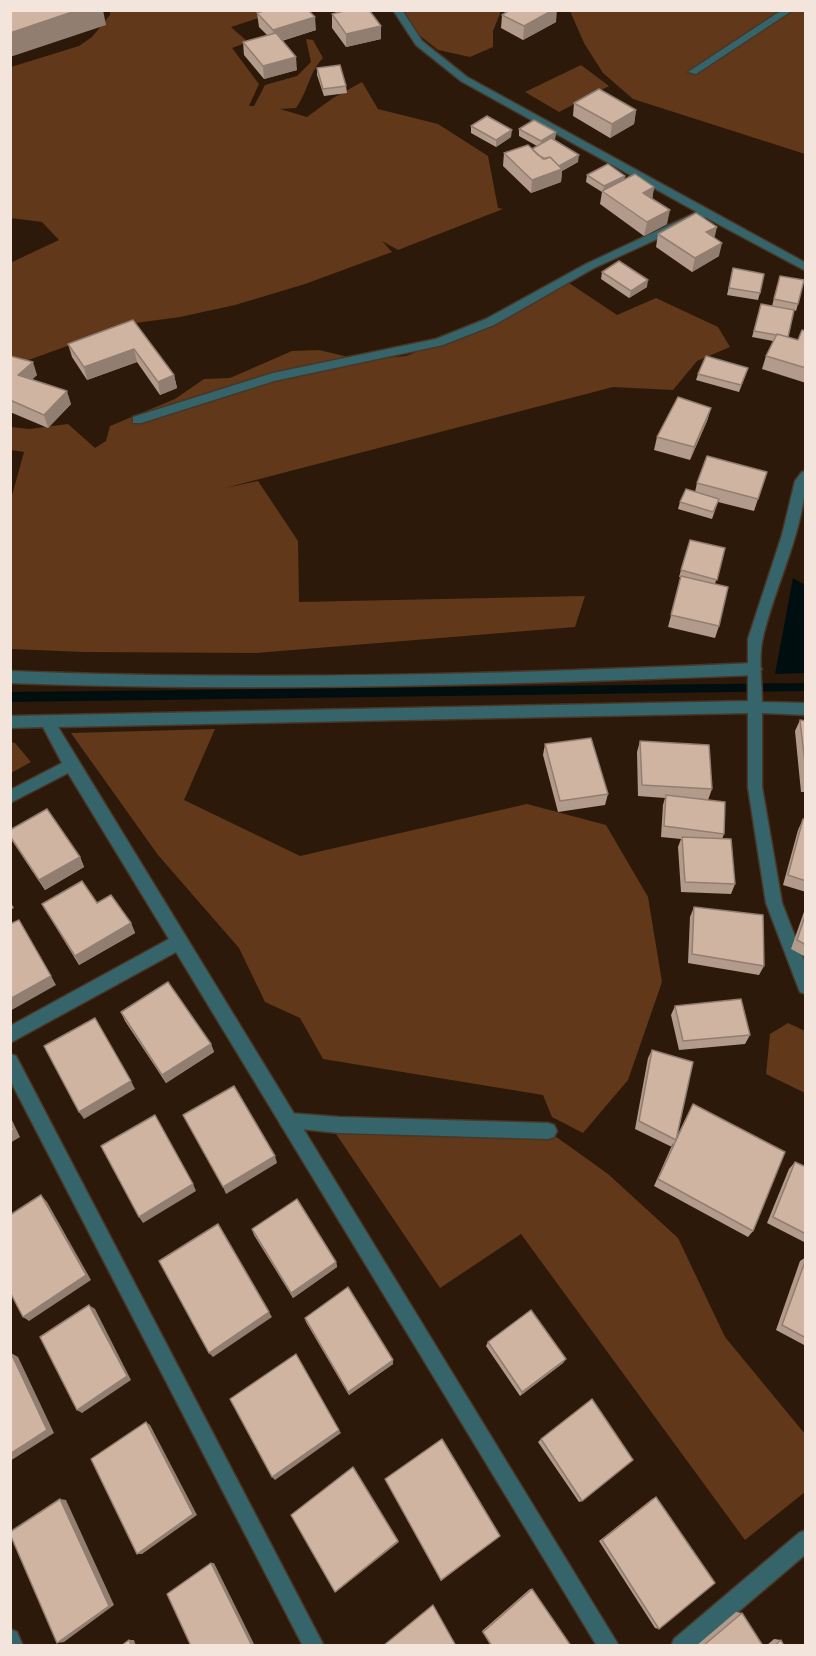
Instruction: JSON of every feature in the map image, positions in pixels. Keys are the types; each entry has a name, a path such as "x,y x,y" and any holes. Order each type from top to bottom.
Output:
{"street":[{"path":"397,10 418,43 464,79 806,268"},
{"path":"693,72 789,10"},
{"path":"137,420 273,377 439,342 490,322 590,266 705,213"},
{"path":"806,475 801,481 788,535 755,639 755,787 774,903 806,987"},
{"path":"10,677 281,684 594,676 755,669"},
{"path":"10,722 755,703 806,709"},
{"path":"47,722 70,765 609,1646"},
{"path":"10,797 70,765"},
{"path":"10,1035 179,942"},
{"path":"10,1062 314,1646"},
{"path":"288,1120 339,1125 548,1131"},
{"path":"681,1646 806,1540"},
{"path":"10,1639 13,1646"}],"shaded area":[{"path":"110,11 280,11 231,27 248,42 232,48 259,84 249,106 254,106 265,85 297,76 311,62 306,39 313,40 323,58 314,70 296,108 280,109 307,117 333,98 362,82 378,109 438,124 488,156 498,208 503,209 398,250 382,241 392,252 305,284 235,305 180,317 128,324 23,362 11,363 10,263 59,240 42,222 11,218 11,67 79,46 92,37 110,15"},
{"path":"402,11 501,11 493,31 493,47 470,57 438,50 404,23"},
{"path":"570,11 805,11 805,154 633,99 603,73 584,43"},
{"path":"581,65 609,86 559,112 525,92"},
{"path":"566,281 617,315 656,298 718,327 730,347 697,361 673,390 613,387 225,488 258,481 298,541 299,602 585,596 575,627 256,653 84,652 11,649 11,499 24,452 11,450 11,427 29,429 68,424 95,448 106,441 110,426 175,399 204,379 230,378 292,351 319,350 361,360 406,356 487,324"},
{"path":"793,578 805,585 805,673 775,674"},
{"path":"215,729 184,800 300,856 527,804 606,825 648,897 662,982 628,1080 583,1133 552,1117 543,1095 323,1059 300,1018 265,1002 239,948 158,855 71,733"},
{"path":"11,742 15,743 31,762 11,773"},
{"path":"788,1023 805,1031 805,1093 766,1074 770,1034"},
{"path":"330,1125 548,1131 608,1174 678,1238 725,1337 805,1434 805,1492 745,1540 521,1234 440,1288"}],"building":[{"path":"10,10 78,10 10,33"},
{"path":"267,10 308,10 315,17 273,30 257,13"},
{"path":"348,10 369,10 381,26 346,34 332,14"},
{"path":"510,10 553,10 524,26 502,15"},
{"path":"276,33 296,57 263,66 243,42"},
{"path":"340,65 346,86 323,89 317,68"},
{"path":"599,89 636,110 612,124 574,103"},
{"path":"487,116 512,130 496,140 471,126"},
{"path":"534,120 556,132 541,141 519,129"},
{"path":"551,138 579,155 559,166 550,157 545,159 532,149"},
{"path":"528,145 543,159 550,157 562,169 532,180 504,153"},
{"path":"608,164 625,176 604,186 587,175"},
{"path":"635,174 654,187 643,193 670,210 647,222 602,191"},
{"path":"696,213 717,227 706,232 722,243 695,258 658,234"},
{"path":"619,261 648,280 631,291 602,272"},
{"path":"733,268 764,274 760,293 729,288"},
{"path":"780,276 804,280 798,304 774,299"},
{"path":"761,304 794,310 788,337 754,331"},
{"path":"133,320 174,375 158,382 134,349 84,367 68,344"},
{"path":"802,330 806,331 806,368 766,356 777,334 798,340"},
{"path":"10,356 33,362 18,375 67,391 44,415 10,400"},
{"path":"706,356 748,368 741,385 698,374"},
{"path":"678,397 711,408 694,447 657,437"},
{"path":"707,456 767,472 758,499 697,483"},
{"path":"686,489 719,499 713,512 680,502"},
{"path":"690,540 725,548 717,580 681,570"},
{"path":"681,576 728,587 719,626 671,615"},
{"path":"800,720 806,721 806,772"},
{"path":"591,738 608,794 560,801 545,744"},
{"path":"640,741 709,745 712,789 642,785"},
{"path":"666,795 725,802 724,834 664,826"},
{"path":"47,809 80,857 39,880 10,836 10,830"},
{"path":"803,819 806,820 806,881 788,875"},
{"path":"682,837 731,839 735,884 685,882"},
{"path":"82,881 97,903 111,895 131,923 75,956 42,904"},
{"path":"694,907 763,915 764,966 692,954"},
{"path":"806,913 806,945 797,940"},
{"path":"19,920 51,976 10,999 10,924"},
{"path":"168,982 211,1044 162,1075 121,1012"},
{"path":"741,999 750,1035 683,1041 675,1006"},
{"path":"95,1018 131,1081 79,1112 44,1046"},
{"path":"652,1050 693,1062 676,1140 639,1121"},
{"path":"234,1086 275,1156 223,1187 183,1115"},
{"path":"693,1104 785,1152 753,1231 658,1179"},
{"path":"155,1115 193,1184 139,1217 101,1146"},
{"path":"795,1162 806,1167 806,1234 773,1217"},
{"path":"41,1195 86,1275 23,1317 10,1292 10,1215"},
{"path":"297,1199 336,1262 291,1293 252,1229"},
{"path":"218,1224 269,1312 209,1353 159,1261"},
{"path":"806,1259 806,1338 782,1325"},
{"path":"348,1287 393,1360 348,1392 305,1318"},
{"path":"89,1305 127,1376 77,1410 40,1337"},
{"path":"531,1310 566,1359 522,1392 488,1342"},
{"path":"10,1354 47,1430 10,1454"},
{"path":"296,1354 339,1430 272,1477 230,1399"},
{"path":"592,1399 633,1460 582,1501 541,1439"},
{"path":"146,1422 193,1514 137,1554 91,1459"},
{"path":"442,1439 500,1536 441,1580 385,1479"},
{"path":"353,1467 398,1541 335,1592 291,1515"},
{"path":"656,1497 715,1583 659,1629 602,1540"},
{"path":"60,1499 109,1606 57,1643 10,1532"},
{"path":"211,1563 252,1646 191,1646 167,1594"},
{"path":"532,1589 571,1646 492,1646 483,1632"},
{"path":"433,1605 456,1646 383,1646"},
{"path":"742,1613 763,1646 703,1646"},
{"path":"129,1640 131,1646 121,1646"},
{"path":"781,1640 784,1646 774,1646"}],"waterway":[{"path":"10,697 806,687"}]}
